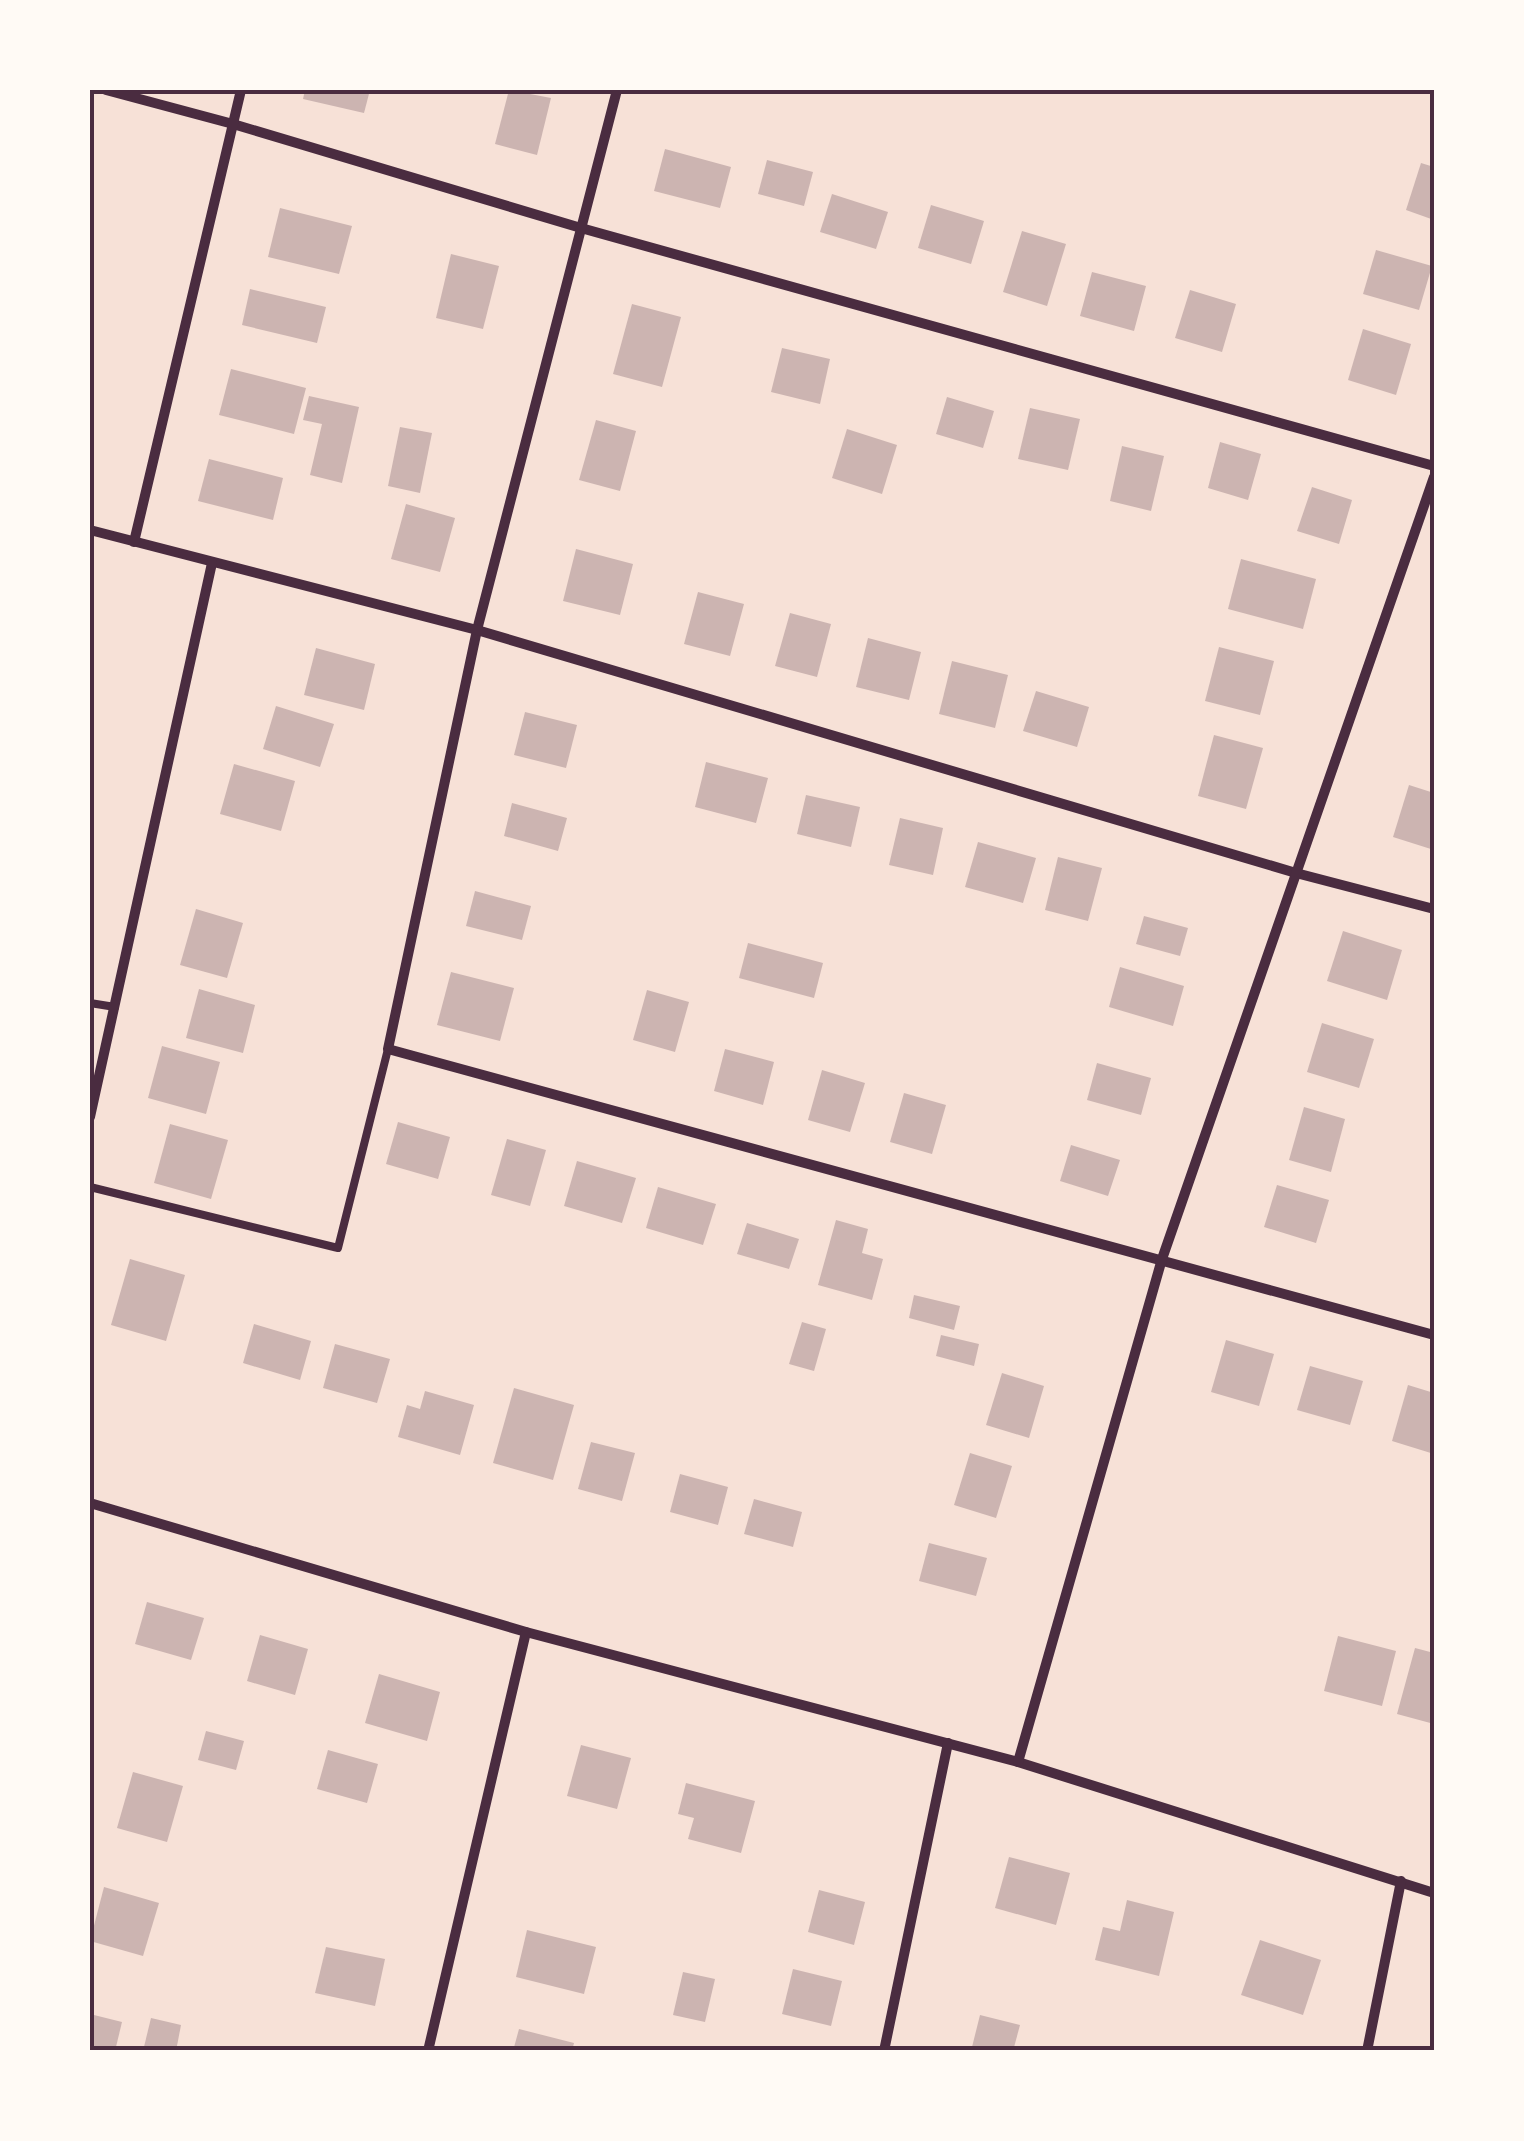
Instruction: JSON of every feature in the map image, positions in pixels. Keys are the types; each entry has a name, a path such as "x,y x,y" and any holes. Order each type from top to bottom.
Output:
{"street":[{"path":"106,90 581,228 1434,466"},
{"path":"134,542 241,90"},
{"path":"617,90 477,630 388,1049 1434,1335"},
{"path":"1018,1762 1162,1259 1434,477"},
{"path":"90,530 477,630 1296,872 1434,909"},
{"path":"90,1117 212,564"},
{"path":"90,1504 526,1632 1018,1762 1434,1892"},
{"path":"428,2051 526,1632"},
{"path":"884,2051 948,1743"},
{"path":"1367,2051 1401,1881"}],"lane":[{"path":"90,1003 116,1008"},
{"path":"90,1187 338,1248 388,1049"}],"building":[{"path":"305,90 370,90 364,113 303,99"},
{"path":"509,90 551,98 537,155 495,144"},
{"path":"665,149 731,167 720,208 654,191"},
{"path":"767,160 813,172 804,206 758,194"},
{"path":"1421,163 1434,167 1434,220 1406,210"},
{"path":"832,194 888,212 876,249 820,232"},
{"path":"931,205 984,221 971,264 918,248"},
{"path":"280,208 352,226 339,274 268,257"},
{"path":"1022,231 1066,244 1047,306 1003,292"},
{"path":"1376,250 1432,266 1419,310 1363,294"},
{"path":"451,254 499,266 483,329 436,318"},
{"path":"1092,272 1146,286 1134,331 1080,316"},
{"path":"250,289 326,307 317,343 242,325"},
{"path":"1190,290 1236,304 1222,352 1175,338"},
{"path":"632,304 681,317 662,387 613,374"},
{"path":"1363,329 1411,344 1396,395 1348,380"},
{"path":"782,348 830,359 820,404 771,392"},
{"path":"231,369 306,388 294,434 219,415"},
{"path":"309,396 359,407 342,483 310,475 322,424 303,420"},
{"path":"947,397 994,411 983,448 936,434"},
{"path":"1030,408 1080,419 1068,470 1018,459"},
{"path":"596,420 636,431 620,491 579,480"},
{"path":"400,427 432,433 420,493 388,486"},
{"path":"847,429 897,445 882,494 832,478"},
{"path":"1220,442 1261,454 1248,500 1208,488"},
{"path":"1122,446 1164,456 1151,511 1110,501"},
{"path":"209,459 283,478 273,520 198,501"},
{"path":"1312,487 1352,500 1339,544 1297,531"},
{"path":"406,504 455,518 440,572 391,559"},
{"path":"576,549 633,564 620,615 563,601"},
{"path":"1241,559 1316,579 1303,629 1228,609"},
{"path":"698,592 744,604 730,656 684,644"},
{"path":"790,613 831,624 817,677 775,666"},
{"path":"868,638 921,652 909,700 856,687"},
{"path":"1219,647 1274,661 1260,715 1205,701"},
{"path":"316,648 375,664 364,710 304,695"},
{"path":"952,661 1008,675 995,728 939,714"},
{"path":"1036,691 1089,707 1077,747 1023,731"},
{"path":"276,706 334,724 320,767 263,749"},
{"path":"525,712 577,725 566,768 514,755"},
{"path":"1214,735 1263,748 1246,809 1198,796"},
{"path":"706,762 768,778 756,823 695,807"},
{"path":"234,764 295,781 281,831 220,814"},
{"path":"1409,785 1434,793 1434,850 1393,837"},
{"path":"806,795 860,807 851,847 797,834"},
{"path":"512,803 567,818 558,851 504,836"},
{"path":"900,818 943,828 933,875 889,865"},
{"path":"978,842 1036,858 1023,903 965,887"},
{"path":"1058,857 1102,868 1088,921 1045,910"},
{"path":"475,891 531,906 522,940 466,926"},
{"path":"196,909 243,923 227,978 180,965"},
{"path":"1144,916 1188,928 1180,956 1136,944"},
{"path":"1343,931 1402,950 1387,1000 1327,981"},
{"path":"748,943 823,963 814,998 739,978"},
{"path":"1120,967 1184,986 1173,1026 1109,1007"},
{"path":"451,972 514,988 500,1041 437,1025"},
{"path":"199,989 255,1005 243,1053 186,1038"},
{"path":"647,990 689,1002 675,1052 633,1040"},
{"path":"1322,1023 1374,1039 1359,1088 1307,1072"},
{"path":"162,1046 220,1062 206,1114 148,1098"},
{"path":"725,1049 774,1062 763,1105 714,1091"},
{"path":"1097,1063 1151,1078 1141,1115 1087,1100"},
{"path":"822,1070 865,1083 850,1132 808,1120"},
{"path":"904,1093 946,1105 932,1154 890,1142"},
{"path":"1304,1107 1345,1119 1331,1172 1289,1160"},
{"path":"398,1122 450,1137 438,1179 386,1164"},
{"path":"170,1124 228,1140 211,1199 154,1183"},
{"path":"507,1139 546,1150 530,1206 491,1195"},
{"path":"1071,1145 1120,1160 1108,1196 1060,1181"},
{"path":"577,1161 636,1178 622,1223 564,1206"},
{"path":"1277,1185 1329,1200 1316,1243 1264,1227"},
{"path":"658,1187 716,1204 703,1245 646,1228"},
{"path":"836,1220 868,1229 862,1253 883,1259 872,1300 818,1285"},
{"path":"747,1223 799,1239 789,1269 737,1254"},
{"path":"130,1259 185,1275 166,1341 111,1325"},
{"path":"914,1295 960,1306 954,1330 909,1318"},
{"path":"802,1322 826,1329 814,1371 789,1364"},
{"path":"254,1324 311,1341 300,1380 243,1363"},
{"path":"941,1335 979,1344 974,1366 936,1356"},
{"path":"1226,1340 1274,1354 1259,1406 1211,1392"},
{"path":"335,1344 390,1359 377,1403 323,1388"},
{"path":"1310,1366 1363,1381 1350,1425 1297,1410"},
{"path":"1002,1373 1044,1386 1029,1438 986,1425"},
{"path":"1408,1385 1434,1393 1434,1454 1392,1441"},
{"path":"514,1388 574,1405 553,1480 493,1463"},
{"path":"425,1391 474,1405 460,1455 398,1437 407,1405 420,1409"},
{"path":"591,1442 635,1453 622,1501 578,1489"},
{"path":"970,1453 1012,1466 996,1518 954,1505"},
{"path":"680,1474 728,1487 718,1525 670,1512"},
{"path":"754,1499 802,1512 793,1547 744,1534"},
{"path":"929,1543 987,1558 976,1596 919,1581"},
{"path":"147,1602 204,1618 191,1660 135,1644"},
{"path":"260,1635 308,1649 295,1695 247,1681"},
{"path":"1338,1636 1396,1651 1382,1706 1324,1691"},
{"path":"1415,1648 1434,1653 1434,1724 1397,1714"},
{"path":"379,1674 440,1692 427,1741 365,1723"},
{"path":"206,1731 244,1741 236,1770 198,1760"},
{"path":"581,1745 631,1758 617,1809 567,1796"},
{"path":"328,1750 378,1764 367,1803 317,1789"},
{"path":"133,1772 183,1786 167,1842 117,1828"},
{"path":"686,1783 755,1801 741,1853 688,1839 694,1818 678,1814"},
{"path":"1009,1857 1070,1873 1056,1925 995,1908"},
{"path":"104,1887 159,1903 143,1956 90,1941"},
{"path":"819,1890 865,1902 854,1945 808,1932"},
{"path":"1127,1900 1174,1912 1159,1976 1095,1960 1103,1927 1120,1931"},
{"path":"527,1930 596,1947 584,1994 516,1977"},
{"path":"1260,1940 1321,1960 1303,2015 1241,1995"},
{"path":"326,1947 385,1959 375,2006 315,1993"},
{"path":"793,1969 842,1981 831,2026 782,2014"},
{"path":"683,1972 715,1979 705,2022 673,2015"},
{"path":"90,2014 122,2022 115,2051 90,2051"},
{"path":"980,2015 1020,2025 1013,2051 971,2051"},
{"path":"151,2018 181,2025 176,2051 143,2051"},
{"path":"519,2029 574,2043 572,2051 513,2051"}]}
